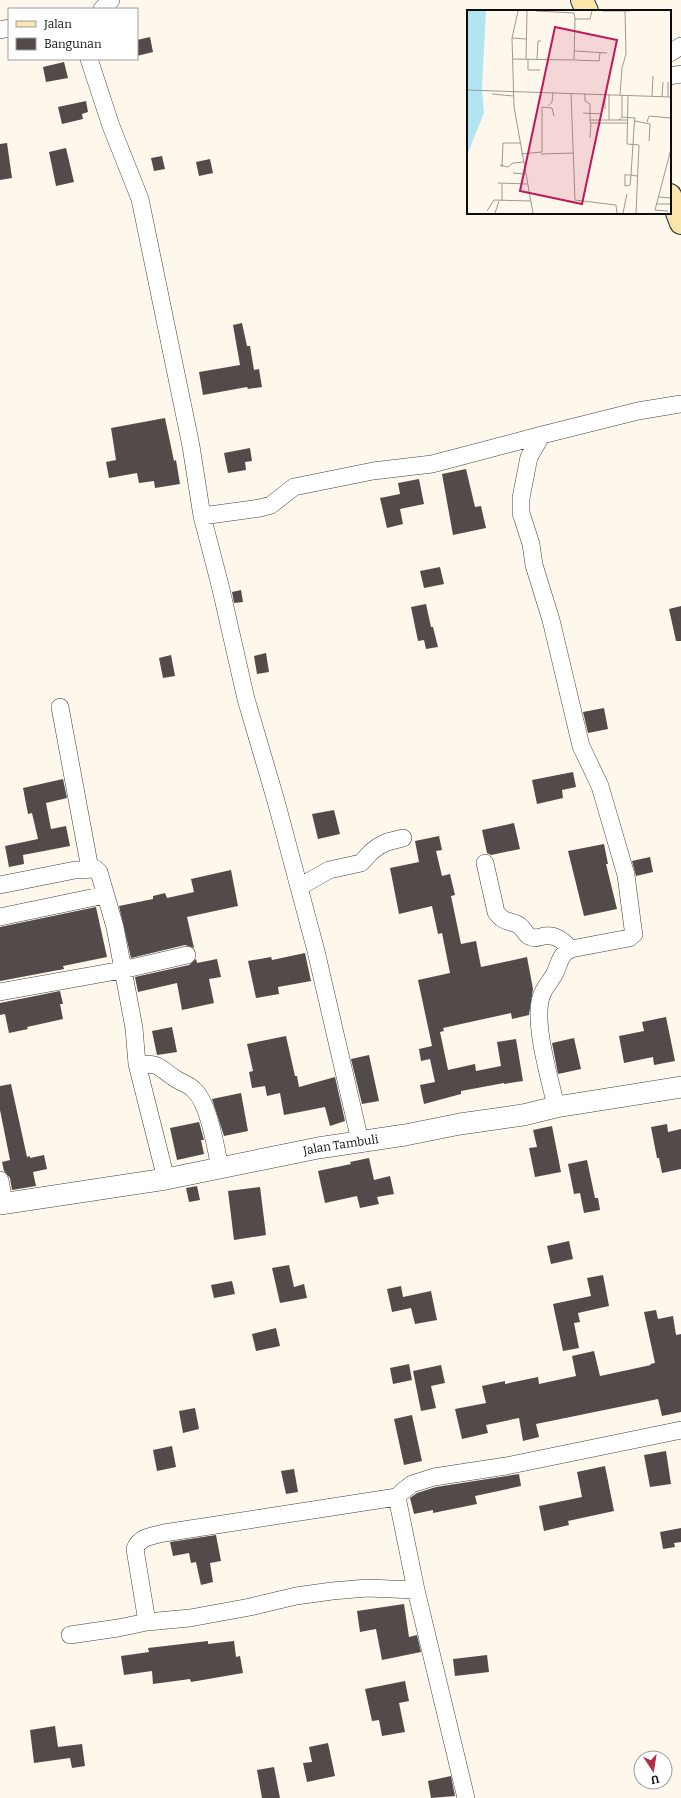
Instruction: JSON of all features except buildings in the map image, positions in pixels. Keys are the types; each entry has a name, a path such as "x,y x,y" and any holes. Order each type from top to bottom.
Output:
{"main road":[{"path":"582,0 587,10"},
{"path":"671,196 681,223"}],"street":[{"path":"103,8 111,0"},
{"path":"671,52 681,46"},
{"path":"89,60 111,126 140,199 191,446 202,516 220,585 246,699 276,801 318,959 360,1141"},
{"path":"671,76 681,74"},
{"path":"671,193 681,190"},
{"path":"202,516 260,508 271,504 294,487 373,471 432,464 542,434 638,411 681,404"},
{"path":"542,434 529,457 521,498 521,513 531,544 534,565 551,620 581,746 600,786 626,875 634,934 629,938 571,949 564,952 550,982 541,994 539,1004 542,1040 556,1107"},
{"path":"60,707 90,869"},
{"path":"299,887 329,870 361,863 379,846 387,842 403,838"},
{"path":"484,863 496,912 499,917 519,925 526,935 530,937 536,938 551,936 558,938 571,949"},
{"path":"0,885 75,870 96,869 99,872 115,927 134,1028 137,1064 166,1179"},
{"path":"0,917 105,895"},
{"path":"0,992 122,970 187,955"},
{"path":"137,1064 155,1064 194,1090 202,1101 220,1168"},
{"name":"Jalan Tambuli","path":"2,1204 166,1179 360,1141 523,1115 556,1107 681,1086"},
{"path":"0,1180 2,1204"},
{"path":"147,1622 135,1550 137,1543 142,1539 164,1534 397,1498 412,1484 434,1477 506,1466 681,1430"},
{"path":"397,1498 416,1590 466,1798"},
{"path":"70,1635 147,1622 190,1618 250,1607 296,1596 332,1591 367,1588 416,1590"}]}
